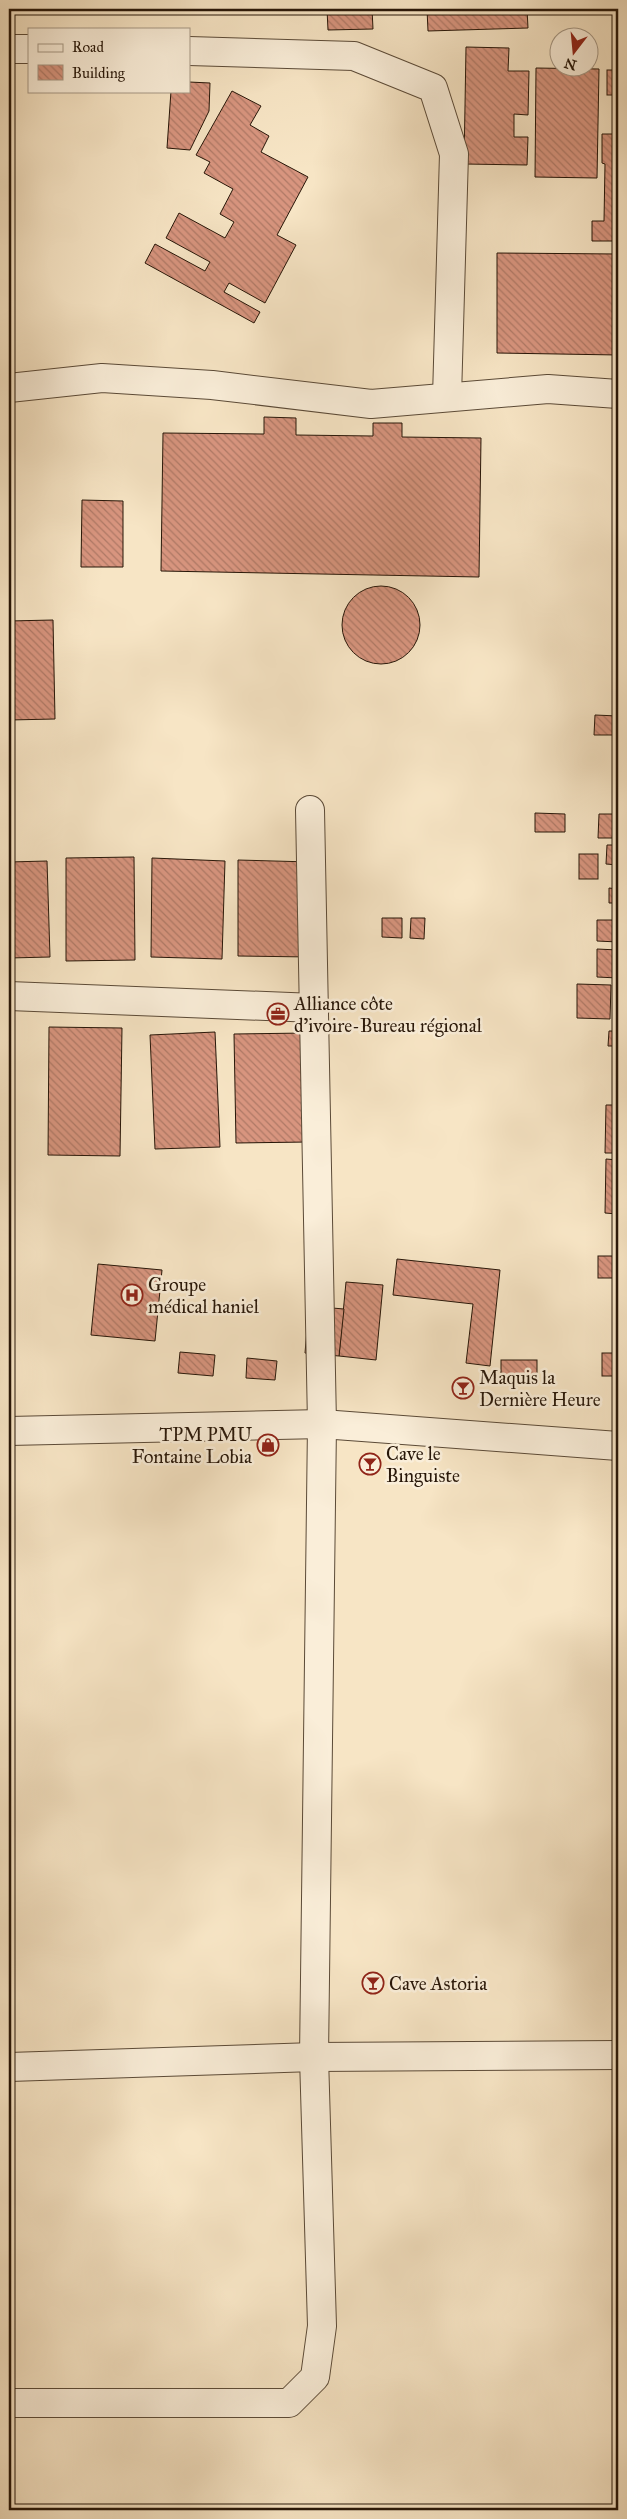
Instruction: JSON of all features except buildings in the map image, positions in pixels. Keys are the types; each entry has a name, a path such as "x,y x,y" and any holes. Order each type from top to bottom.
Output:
{"street":[{"path":"9,49 28,49"},
{"path":"190,51 354,56 433,88 454,154 447,397"},
{"path":"9,388 102,378 212,385 371,404 548,389 618,394"},
{"path":"9,2403 289,2403 315,2377 322,2326 314,2057 322,1424 310,810"},
{"path":"9,996 315,1008"},
{"path":"9,1431 322,1424 618,1446"},
{"path":"9,2067 314,2057 618,2055"}],"place":[{"name":"Alliance côte d'ivoire-Bureau régional","path":"278,1014"},
{"name":"Groupe médical haniel","path":"132,1295"},
{"name":"Maquis la Dernière Heure","path":"463,1388"},
{"name":"TPM PMU Fontaine Lobia","path":"268,1445"},
{"name":"Cave le Binguiste","path":"370,1464"},
{"name":"Cave Astoria","path":"373,1983"}]}
